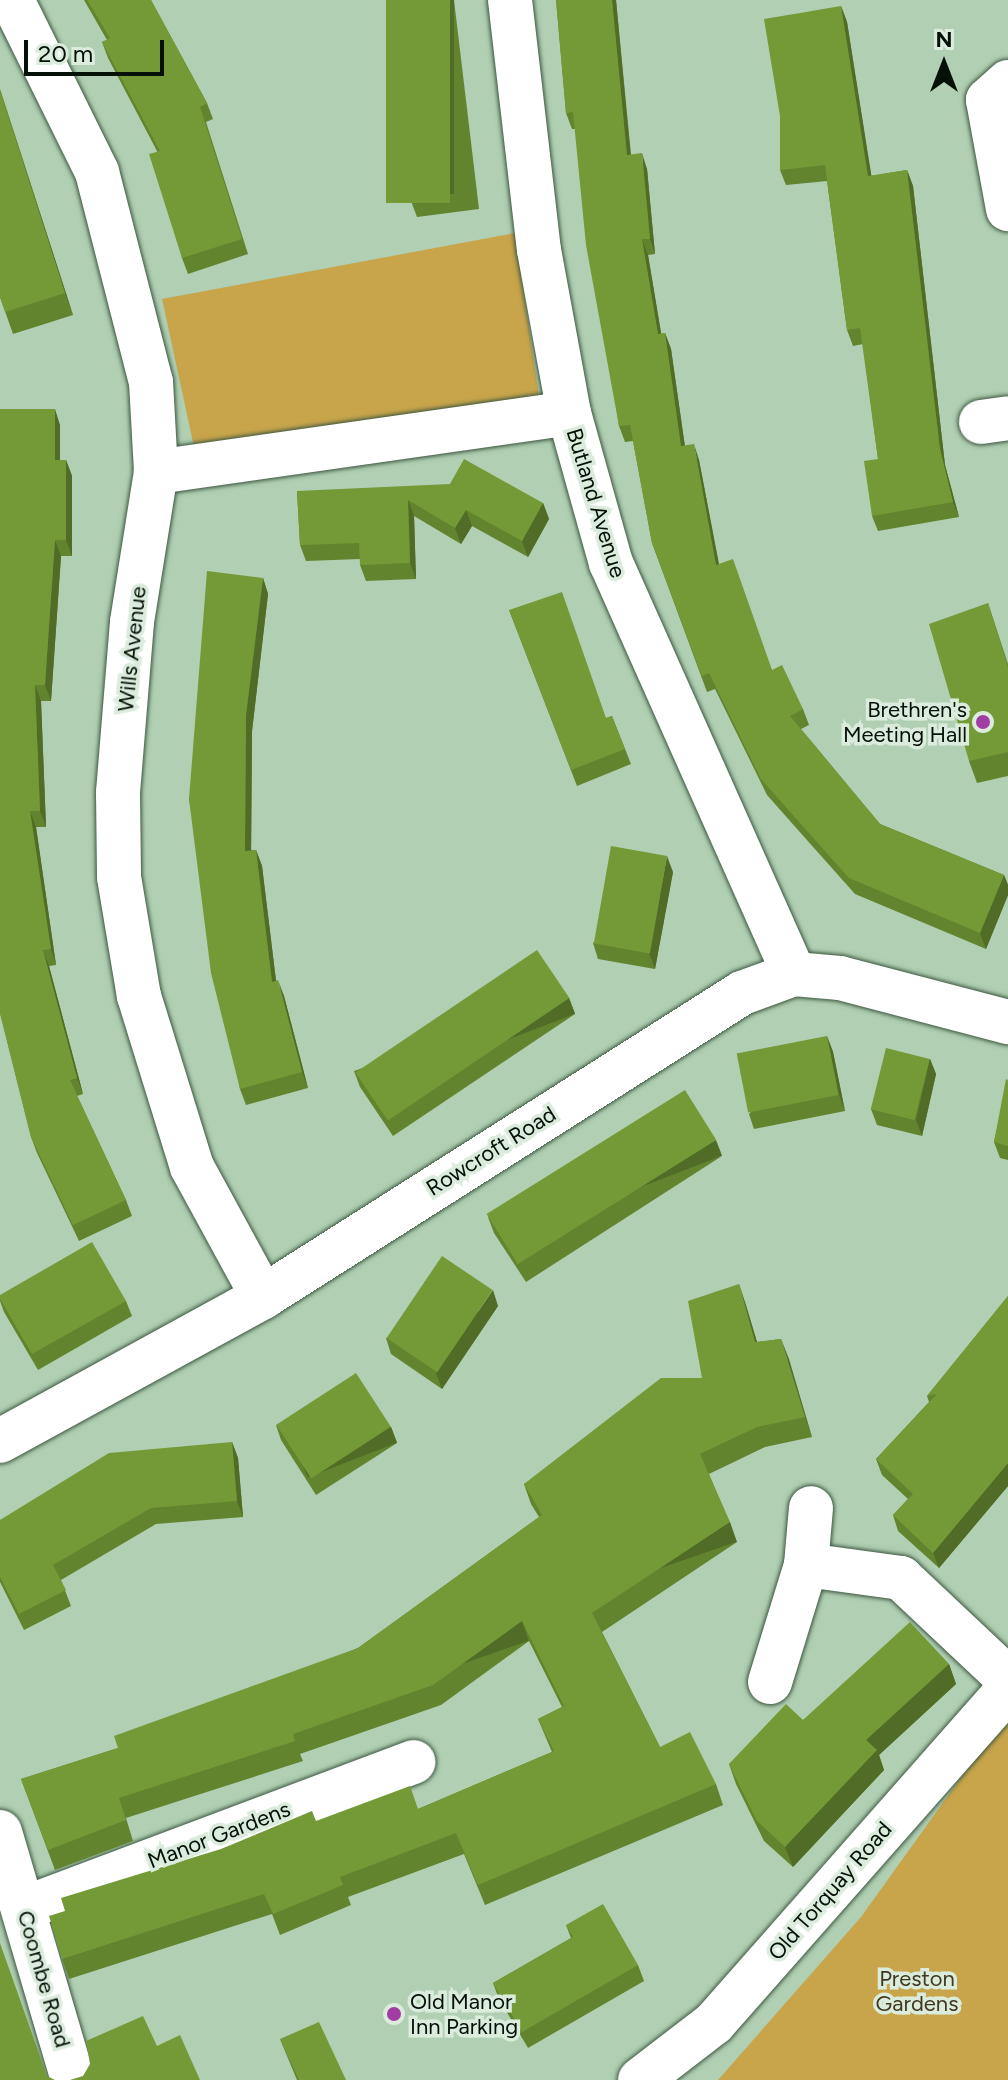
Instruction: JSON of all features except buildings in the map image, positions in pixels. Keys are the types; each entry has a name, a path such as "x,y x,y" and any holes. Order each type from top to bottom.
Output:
{"street":[{"name":"Wills Avenue","path":"12,0 97,172 151,382 156,472 132,622 119,877 139,996 192,1167 263,1297"},
{"name":"Butland Avenue","path":"510,0 539,250 569,413 611,563 794,974"},
{"path":"1008,82 988,100 1008,209"},
{"path":"156,472 569,413"},
{"name":"Rowcroft Road","path":"0,1441 263,1297 742,993 794,974 840,978 1008,1022"},
{"path":"770,1682 806,1565 811,1508"},
{"path":"806,1565 901,1578 1008,1679"},
{"name":"Old Torquay Road","path":"640,2080 714,2023 1008,1690"},
{"name":"Manor Gardens","path":"25,1908 414,1762"},
{"name":"Coombe Road","path":"0,1832 25,1908 73,2080"}],"green space":[{"path":"515,233 540,403 194,447 162,299"},
{"name":"Preston Gardens","path":"1008,1712 1008,2080 718,2080 861,1917"}],"place":[{"name":"Brethren's Meeting Hall","path":"983,722"},
{"name":"Old Manor Inn Parking","path":"394,2014"}]}
